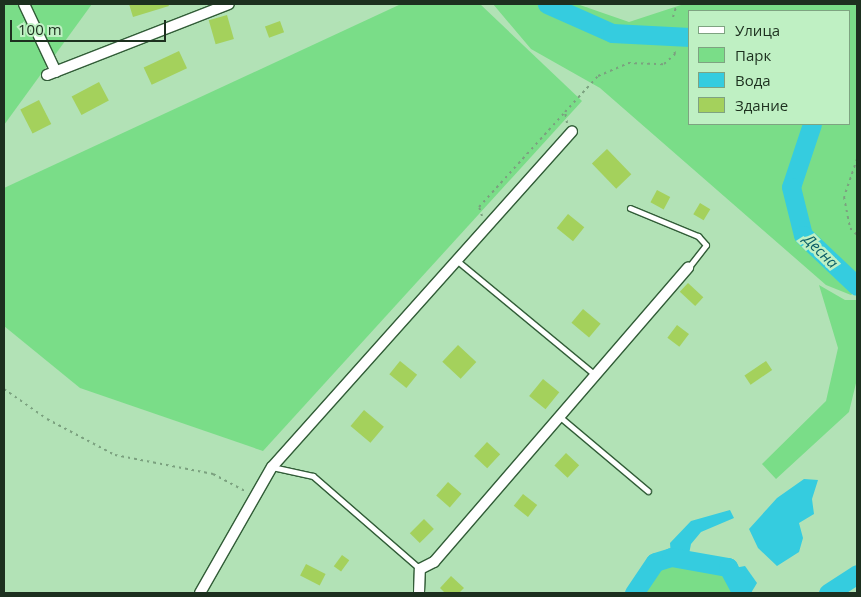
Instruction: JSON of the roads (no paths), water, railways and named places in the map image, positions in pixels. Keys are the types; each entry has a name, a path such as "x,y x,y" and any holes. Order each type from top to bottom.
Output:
{"street":[{"path":"24,4 51,74 229,4"},
{"path":"200,593 272,467 454,258 572,131"},
{"path":"419,593 420,569 434,562 688,268"}],"lane":[{"path":"630,208 698,236 706,245 688,268"},
{"path":"454,258 596,375"},
{"path":"560,417 648,491"},
{"path":"272,467 313,476 420,569"}],"water":[{"path":"804,479 818,480 812,499 814,514 799,523 803,538 799,552 777,566 758,548 749,529 777,498"},
{"path":"730,510 734,518 701,532 691,544 688,559 671,557 670,543 691,521"},
{"path":"745,566 757,583 751,593 742,593 729,569"}],"waterway":[{"name":"Десна","path":"547,4 612,33 688,37"},
{"name":"Десна","path":"812,125 791,187 803,235 857,286"},
{"name":"Десна","path":"634,593 655,562 671,557 728,567 742,593"},
{"name":"Десна","path":"828,593 857,574"}]}
